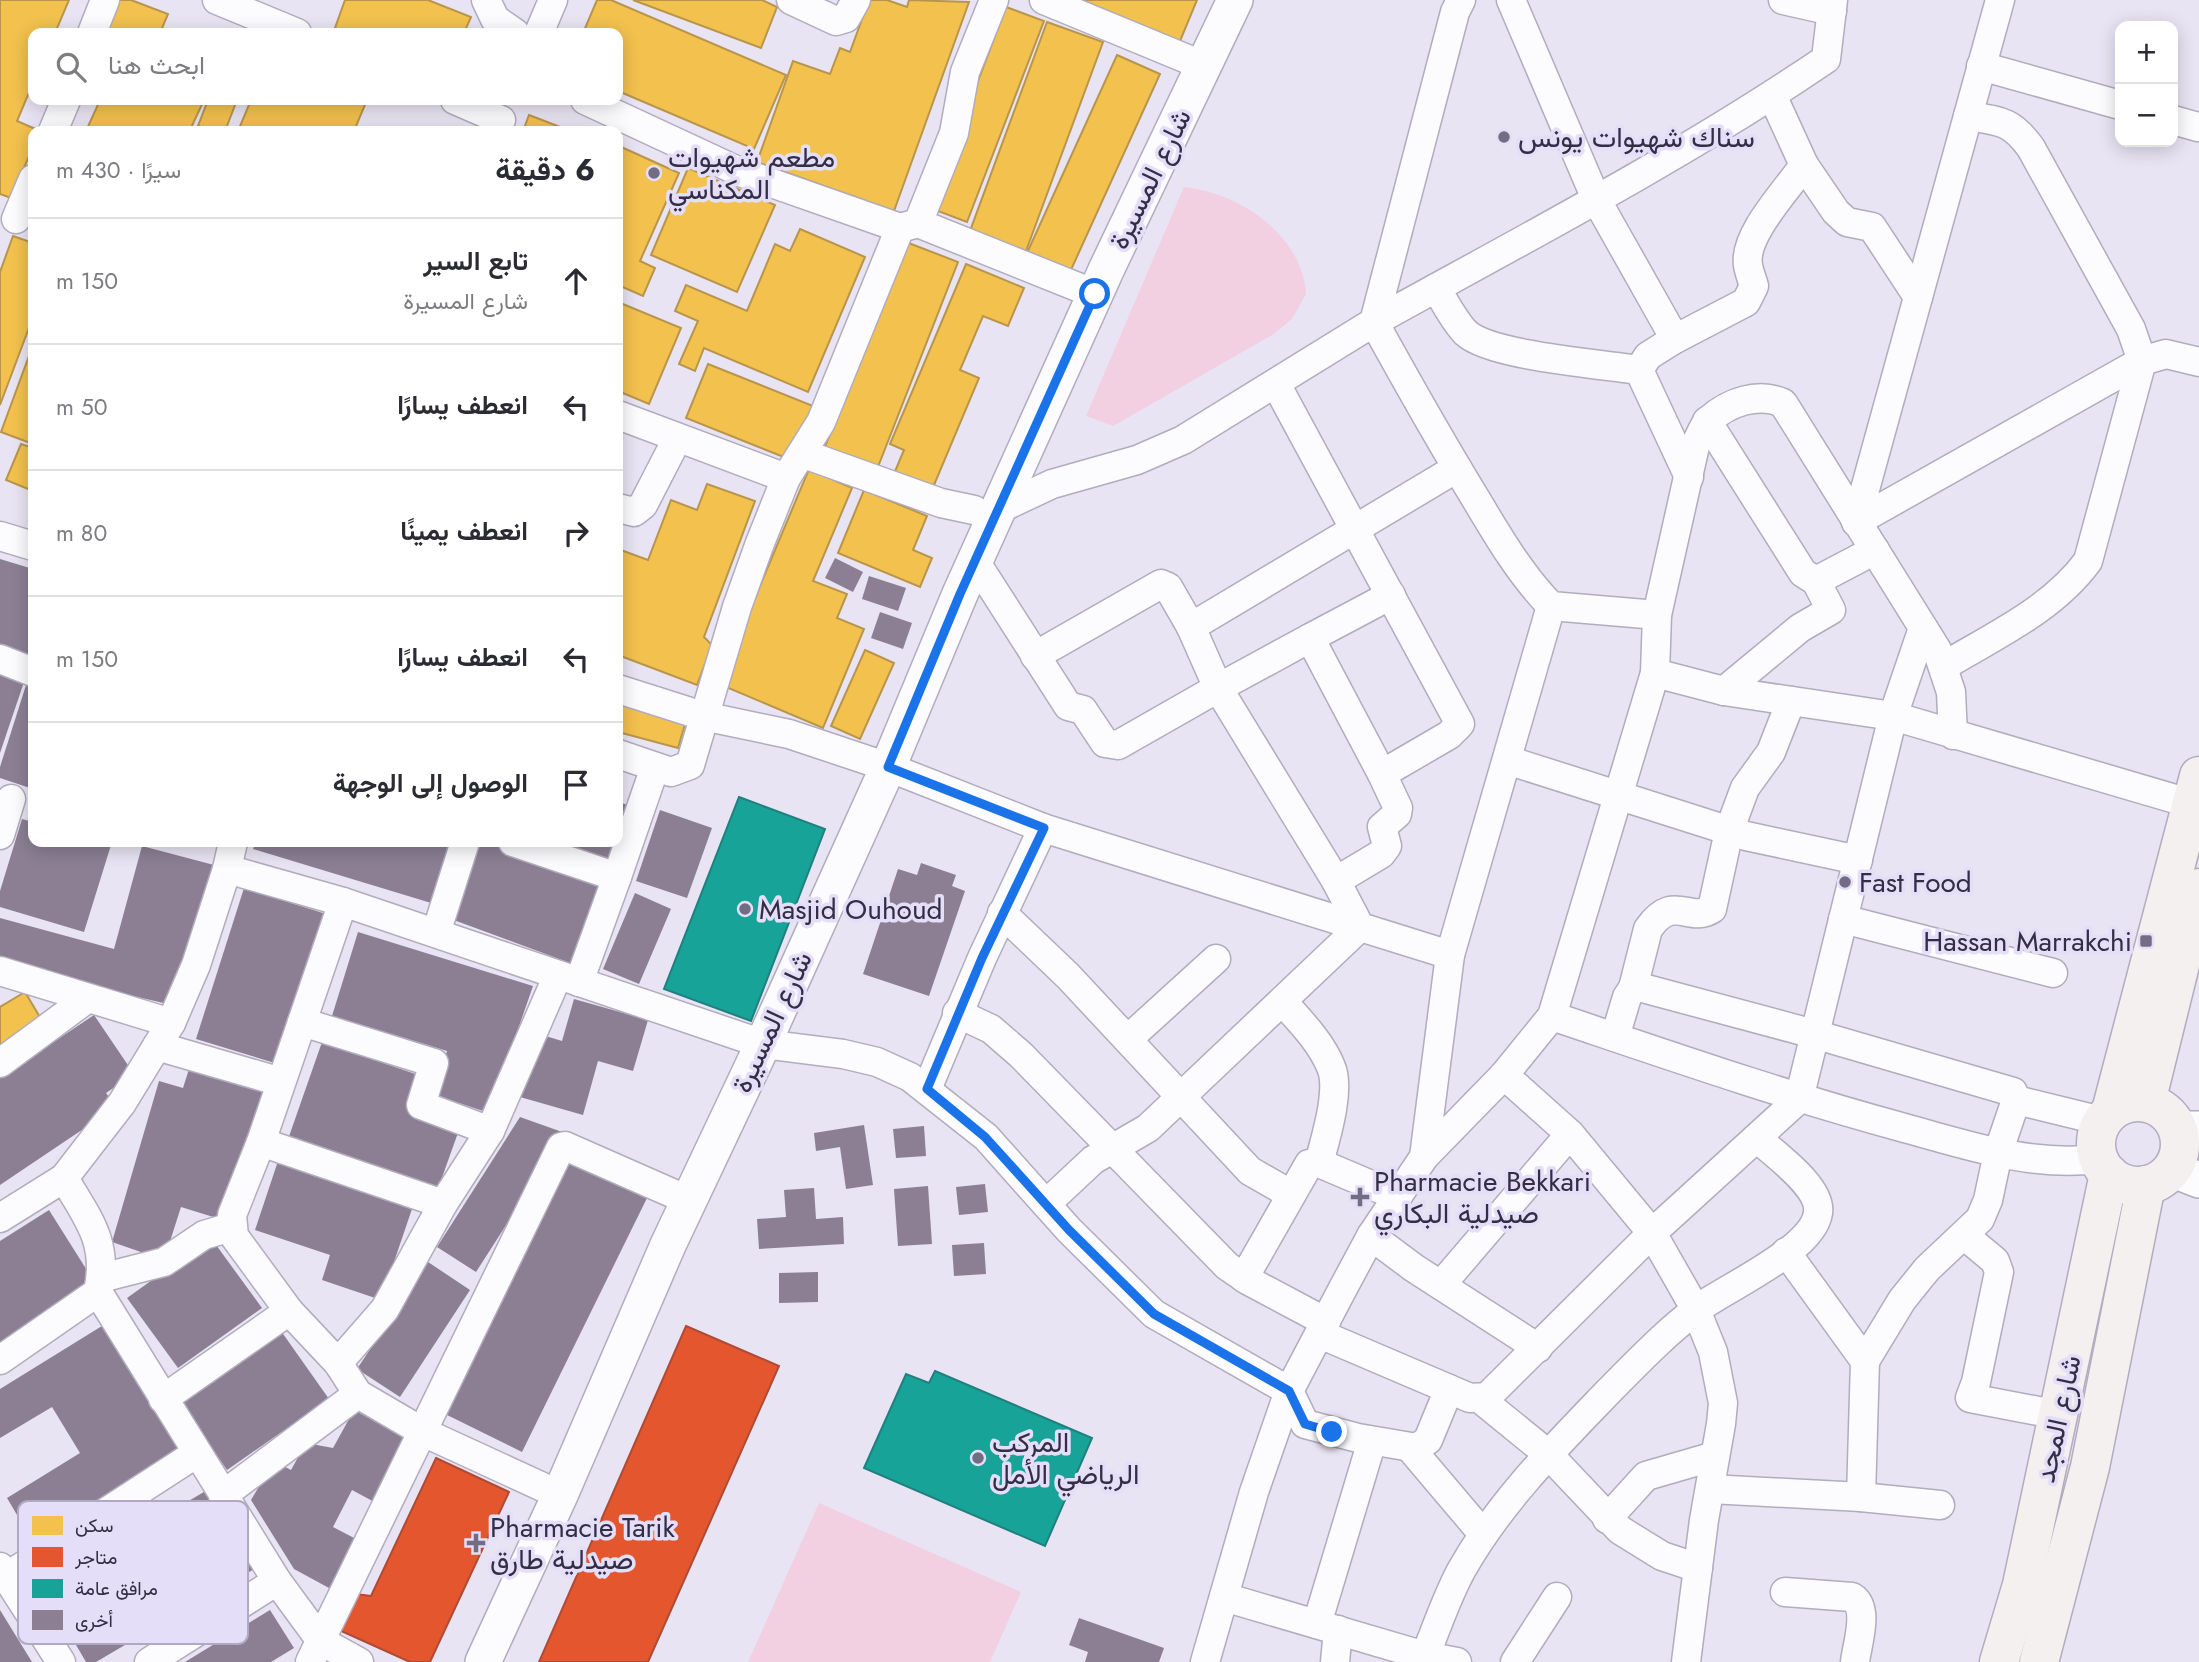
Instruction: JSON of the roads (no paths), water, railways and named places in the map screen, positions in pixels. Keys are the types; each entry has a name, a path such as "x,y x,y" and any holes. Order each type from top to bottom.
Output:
{"main road":[{"path":"2120,1111 2196,795"},
{"path":"2120,1111 2165,1112 2188,1129 2172,1178 2120,1182 2103,1166 2097,1133 2120,1111 2199,888"},
{"name":"شارع المجد","path":"1998,1662 2022,1585 2059,1415 2103,1166"},
{"name":"شارع المجد","path":"2039,1662 2090,1467 2172,1178"}],"street":[{"path":"94,28 105,0"},
{"path":"217,0 285,28"},
{"path":"486,0 495,19 508,28"},
{"path":"542,28 553,0"},
{"path":"791,0 836,20 846,18 856,0"},
{"path":"623,756 671,772 690,765 737,607 786,478 804,454 821,422 909,225 954,133 965,72 994,0"},
{"path":"1044,0 1204,66"},
{"name":"شارع المسيرة","path":"483,1662 560,1495 603,1391 888,767 975,561 987,509 1095,294 1235,0"},
{"path":"1461,0 1455,12 1374,322 1510,555 1551,607 1657,615"},
{"path":"1511,0 1596,199 1675,339"},
{"path":"804,454 941,503 987,509 1052,484 1137,460 1183,440 1374,322 1596,199 1772,95 1826,59 1832,5 1783,0"},
{"path":"1856,522 2000,0"},
{"path":"1982,66 2115,104"},
{"path":"1772,95 1804,166 1836,212 1847,222 1872,227 1918,297"},
{"path":"55,126 64,105"},
{"path":"469,105 503,117"},
{"path":"596,105 740,172 909,225 1095,294"},
{"path":"1944,666 2034,611 2074,580 2088,562 2142,360 2131,329 2019,130 2007,123 1968,116"},
{"path":"2178,121 2198,127"},
{"path":"1639,370 1648,355 1746,302 1754,286 1747,262 1752,241 1768,214 1804,166"},
{"path":"11,222 28,189"},
{"path":"1436,288 1464,331 1477,341 1511,350 1639,370"},
{"path":"1856,522 2142,360 2166,354 2199,362"},
{"path":"1639,370 1689,477"},
{"path":"1276,384 1460,724 1449,735 1382,774"},
{"path":"1205,1662 1289,1391 1371,1236 1424,1157 1504,1075 1552,1016 1655,673 1657,615 1695,446 1707,421 1740,402 1755,397 1771,398 1783,403 1944,666 1951,692 1953,735"},
{"path":"623,417 786,478"},
{"path":"1707,421 1803,573 1816,582 1831,610 1800,628 1724,691"},
{"path":"623,509 634,512 643,505 677,439"},
{"path":"1191,627 1457,468"},
{"path":"0,536 28,545"},
{"path":"1816,582 1875,550"},
{"path":"975,561 1068,706 1083,710 1105,743 1118,745 1391,595"},
{"path":"1035,656 1161,584 1168,587 1191,627 1218,688 1336,881 1360,927"},
{"path":"1424,1157 1450,955 1551,607"},
{"path":"1479,1398 1494,1393 1652,1233 1799,1099 1893,716 1923,628"},
{"path":"1310,638 1398,808 1397,814 1382,827 1387,846 1336,881"},
{"path":"0,659 28,670"},
{"path":"1655,673 1724,691 1893,716 1953,735 2196,795"},
{"path":"623,691 703,716 789,734 888,767 1044,828 1450,955"},
{"path":"1615,1037 1627,997 1633,988 1648,929 1653,922 1670,910 1679,908 1698,913 1712,909 1729,831 1745,788 1771,752 1791,701"},
{"path":"1507,760 1729,831 1858,860"},
{"path":"338,1363 385,1309 443,1204 490,1131 617,877 656,767"},
{"path":"0,835 15,800"},
{"path":"927,1089 957,1013 1044,828"},
{"path":"436,933 463,847"},
{"path":"528,847 617,877"},
{"path":"0,1218 64,1178 109,1121 164,1035 197,965 229,849 344,902 763,1044 843,1054 877,1062 910,1077 985,1137 1046,1204 1154,1314 1289,1391 1305,1424 1411,1449 1483,1534"},
{"path":"344,902 261,1142 232,1215 231,1227 242,1248 289,1311 338,1363 358,1394 423,1432 560,1495"},
{"path":"1002,913 1128,1039 1250,1171 1290,1194"},
{"path":"1843,919 2053,972"},
{"path":"1046,1204 1093,1160 1148,1128 1360,927"},
{"path":"1128,1039 1216,959"},
{"path":"0,971 88,998 164,1035 281,1082"},
{"path":"1633,988 1639,986 2013,1092 2016,1100 1998,1153 1988,1200 1980,1219 1927,1269 1902,1300 1865,1361 1861,1497"},
{"path":"0,1063 88,998"},
{"path":"1283,1002 1311,1034 1333,1069 1332,1115 1319,1163"},
{"path":"957,1013 991,1029 1049,1082 1203,1243 1244,1278 1323,1328 1449,1389 1479,1398 1548,1454 1607,1519 1639,1544 1698,1568"},
{"path":"1552,1016 1799,1099 1998,1153 2040,1161 2103,1166"},
{"path":"302,1022 435,1063 421,1105 490,1131"},
{"path":"1504,1075 1570,1134 1652,1233 1696,1310 1720,1380 1723,1403 1686,1662"},
{"path":"2016,1100 2120,1111"},
{"path":"1441,1285 1570,1134"},
{"path":"1425,1656 1449,1594 1483,1534 1548,1454 1628,1373 1696,1310 1786,1252 1812,1230 1819,1212 1812,1189 1757,1138"},
{"path":"261,1142 443,1204"},
{"path":"315,1651 561,1147 690,1201"},
{"path":"1244,1278 1304,1167 1319,1163 1397,1196"},
{"path":"64,1178 97,1238 103,1263 99,1285 163,1399 227,1501"},
{"path":"0,1360 99,1285 164,1262 204,1235 231,1227"},
{"path":"1371,1236 1538,1348"},
{"path":"1965,1236 1995,1261 1999,1272 1976,1382 1970,1398 2059,1415"},
{"path":"1786,1252 1865,1361"},
{"path":"163,1399 289,1311"},
{"path":"1411,1449 1428,1440 1449,1389"},
{"path":"223,1495 358,1394"},
{"path":"1335,1662 1328,1627 1372,1441"},
{"path":"119,1501 197,1453"},
{"path":"1607,1519 1646,1476 1715,1456"},
{"path":"1710,1489 1861,1497 1940,1505"},
{"path":"248,1535 315,1651 359,1662"},
{"path":"18,1563 3,1572 18,1595"},
{"path":"248,1599 277,1581"},
{"path":"1785,1591 1852,1597 1857,1600 1861,1610 1855,1662"},
{"path":"1224,1597 1425,1656 1457,1662"},
{"path":"1514,1662 1557,1597"},
{"path":"49,1644 61,1662"},
{"path":"149,1662 177,1644"}],"place":[{"name":"سناك شهيوات يونس","path":"1504,137"},
{"name":"مطعم شهيوات المكناسي","path":"654,173"},
{"name":"Fast Food","path":"1845,882"},
{"name":"Masjid Ouhoud","path":"745,909"},
{"name":"Hassan Marrakchi","path":"2146,941"},
{"name":"Pharmacie Bekkari صيدلية البكاري","path":"1360,1197"},
{"name":"المركب الرياضي الأمل","path":"978,1458"},
{"name":"Pharmacie Tarik صيدلية طارق","path":"476,1543"}]}
